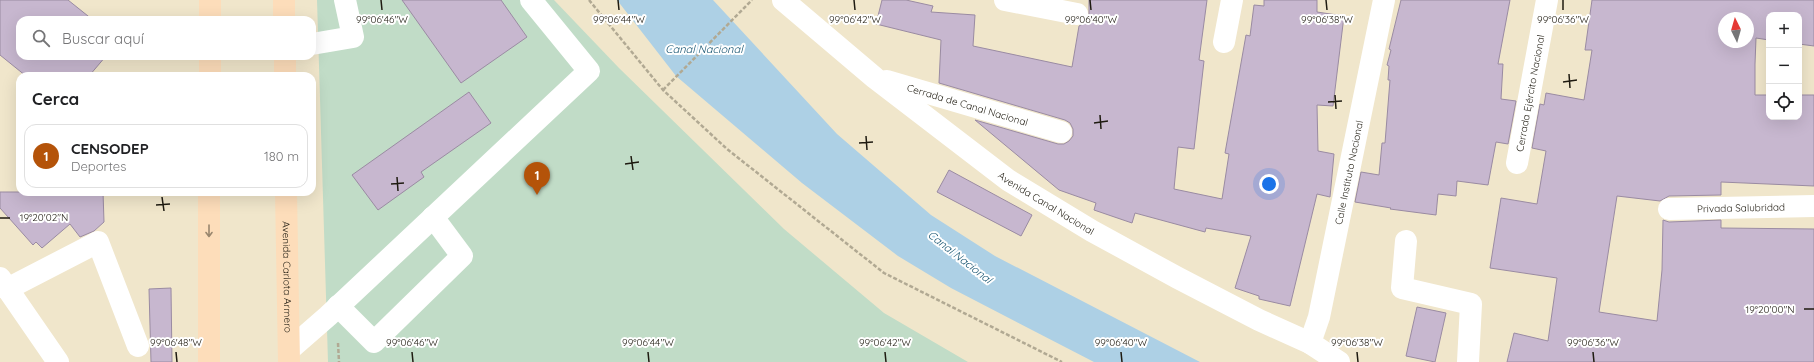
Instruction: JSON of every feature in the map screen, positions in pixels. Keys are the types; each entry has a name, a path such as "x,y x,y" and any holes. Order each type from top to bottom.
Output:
{"main road":[{"path":"210,0 210,16"},
{"path":"284,0 284,16"},
{"path":"210,60 210,72"},
{"path":"285,60 285,72"},
{"path":"209,196 209,362"},
{"name":"Avenida Carlota Armero","path":"286,196 289,356"}],"street":[{"path":"316,43 353,37 345,0"},
{"path":"289,356 338,306 589,71 531,0"},
{"name":"Avenida Canal Nacional","path":"783,0 875,78 1008,180 1092,231 1259,320 1310,343 1339,362"},
{"path":"1005,0 1077,14"},
{"path":"1224,42 1232,0"},
{"name":"Calle Instituto Nacional","path":"1310,343 1319,317 1384,0"},
{"name":"Cerrada Ejército Nacional","path":"1517,163 1547,0"},
{"name":"Cerrada de Canal Nacional","path":"875,78 1060,132"},
{"name":"Privada Salubridad","path":"1669,208 1814,206"},
{"path":"338,306 374,342 462,256 433,217"},
{"path":"1406,241 1402,288 1471,304 1468,362"},
{"path":"58,362 3,284 98,242 138,346"}],"path":[{"path":"589,0 663,90 727,149 884,273 1062,362"},
{"path":"663,90 752,0"}],"green space":[{"path":"317,0 554,0 619,68 784,229 884,313 968,362 328,362"}],"water":[{"name":"Canal Nacional","path":"617,0 713,0 837,134 931,215 995,256 1200,362 1094,362 951,288 898,256 802,183 676,76"}],"building":[{"path":"0,0 68,0 88,16 16,16 16,60 103,60 92,72 21,72 0,55"},
{"path":"402,0 501,0 527,37 461,83"},
{"path":"882,0 906,0 933,6 931,12 975,15 973,46 1072,67 1079,26 1086,22 1089,17 1089,0 1207,0 1199,60 1204,61 1194,149 1178,147 1174,189 1222,199 1229,154 1225,153 1246,35 1250,36 1254,5 1264,6 1264,0 1317,0 1317,12 1344,16 1333,106 1317,105 1318,151 1334,154 1330,197 1317,194 1290,306 1259,299 1259,296 1235,288 1251,236 1206,228 1205,232 1135,213 1132,223 1094,210 1096,203 1059,190 975,120 1058,144 1064,144 1073,136 1073,129 1070,123 1065,120 939,83 941,40 876,24"},
{"path":"1401,0 1510,0 1498,64 1503,64 1501,99 1516,101 1508,144 1496,142 1488,185 1457,181 1456,196 1438,194 1436,215 1390,209 1391,208 1355,202 1361,172 1379,175 1382,143 1385,143 1390,80 1388,80 1389,66 1387,65 1391,50 1389,49"},
{"path":"1592,0 1814,0 1814,46 1802,44 1802,12 1766,12 1766,40 1756,38 1755,95 1766,95 1766,120 1802,120 1802,95 1814,95 1814,186 1721,182 1721,195 1669,196 1660,201 1617,196 1599,312 1657,321 1662,270 1663,220 1669,222 1721,220 1721,228 1814,229 1814,362 1507,362 1514,333 1548,341 1557,278 1490,268 1501,198 1537,204 1546,151 1532,148 1540,104 1544,105 1546,93 1584,100 1592,50 1585,50"},
{"path":"469,92 491,123 421,172 424,177 378,210 352,175"},
{"path":"949,170 1032,215 1021,236 937,192"},
{"path":"0,192 16,192 16,196 103,196 104,222 94,231 80,237 70,224 42,248 36,242 33,245 0,208"},
{"path":"171,288 172,362 151,362 149,289"},
{"path":"1417,307 1446,313 1435,362 1406,356"}],"place":[{"name":"CENSODEP","path":"537,195"}]}
